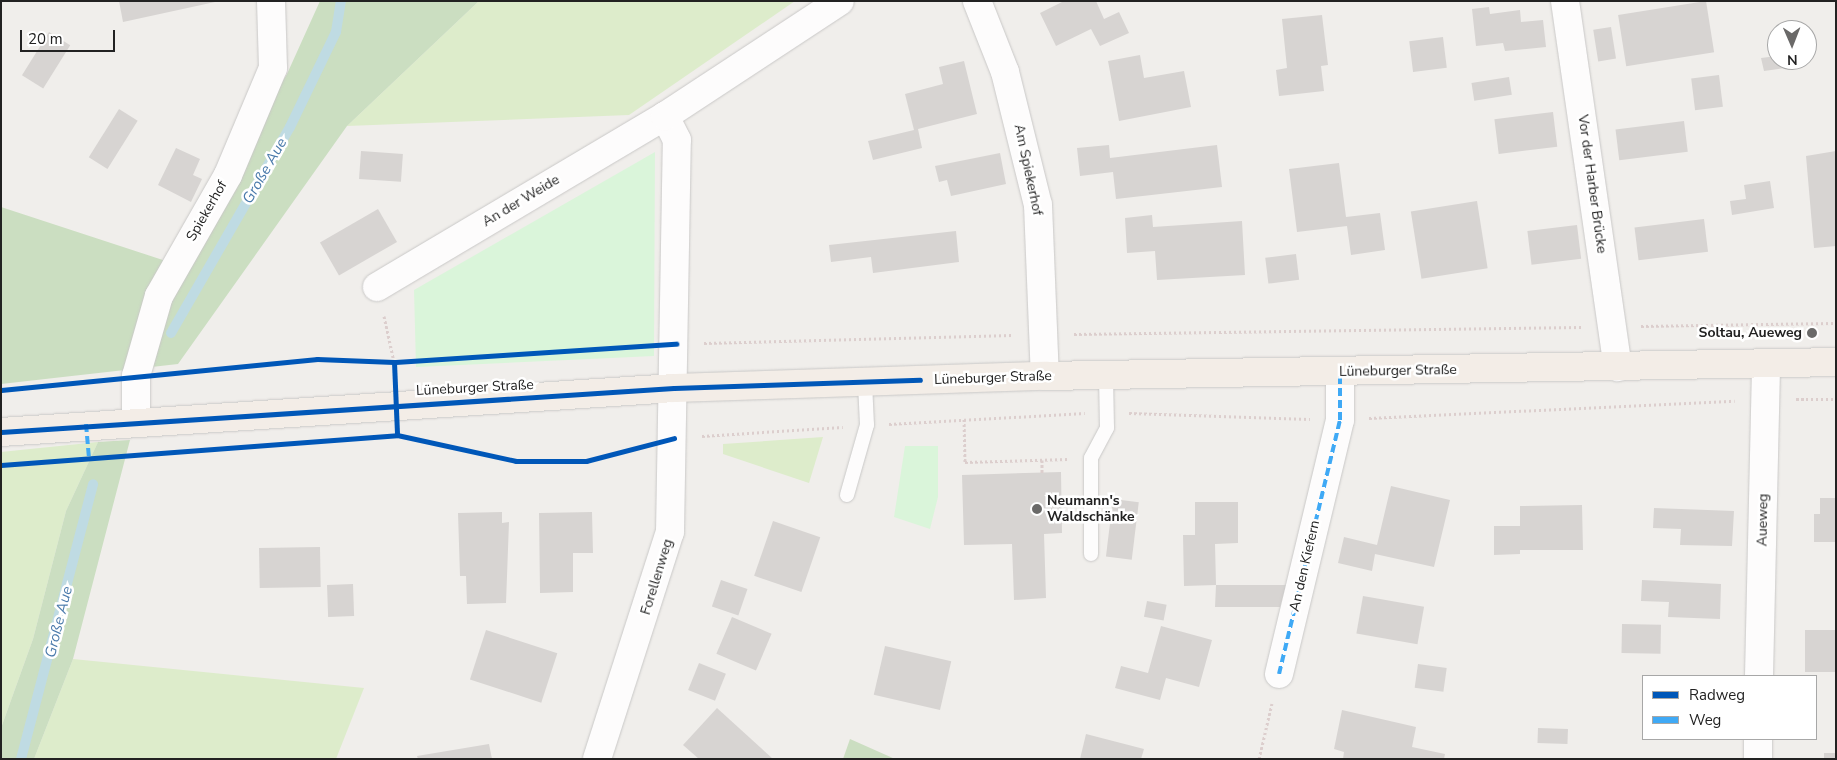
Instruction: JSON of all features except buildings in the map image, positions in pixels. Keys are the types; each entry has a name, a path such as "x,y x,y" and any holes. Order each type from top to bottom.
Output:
{"main road":[{"name":"Lüneburger Straße","path":"1,432 136,420 674,388 1046,376 1836,362"}],"street":[{"name":"Spiekerhof","path":"136,420 136,376 159,296 228,175 273,68 271,1"},
{"name":"An der Weide","path":"378,286 665,116 840,1"},
{"name":"Am Spiekerhof","path":"977,1 1005,72 1038,205 1047,334 1046,376"},
{"name":"Vor der Harber Brücke","path":"1565,1 1618,367"},
{"path":"665,116 677,140 674,388"},
{"name":"Aueweg","path":"1759,675 1766,364"},
{"name":"An den Kiefern","path":"1279,674 1340,420 1340,372"},
{"name":"Forellenweg","path":"597,759 670,532 674,388"},
{"path":"1758,740 1758,759"}],"lane":[{"path":"1091,554 1092,458 1107,428 1106,376"},
{"path":"846,495 867,425 865,382"}],"path":[{"path":"378,286 394,362"},
{"path":"676,344 1047,334 1836,323"},
{"path":"674,438 964,419 1106,413 1340,420 1765,400 1836,399"},
{"path":"964,419 965,462 1092,458"},
{"path":"1042,460 1042,473"},
{"path":"1259,759 1279,674"}],"green space":[{"path":"320,1 479,1 347,126 178,364 1,384 1,207 172,263 287,74"},
{"path":"479,1 795,1 629,115 347,126"},
{"path":"655,152 654,356 416,367 414,290"},
{"path":"823,437 809,483 723,454 723,444"},
{"path":"130,440 73,659 34,759 1,759 1,728 33,639 66,511 98,442"},
{"path":"98,442 66,511 33,639 1,728 1,452"},
{"path":"905,446 938,446 938,497 930,529 894,517"},
{"path":"73,659 364,688 336,759 34,759"},
{"path":"850,739 895,759 843,759"}],"waterway":[{"name":"Große Aue","path":"171,333 290,127 336,32 341,1"},
{"name":"Große Aue","path":"21,759 93,484"}],"marked path":[{"path":"1279,674 1340,420 1340,372"},
{"path":"86,424 89,458"}],"cycle path":[{"path":"1,390 317,359 394,362 676,344"},
{"path":"394,362 397,435"},
{"path":"1,432 674,388 920,380"},
{"path":"1,465 397,435 516,461 586,461 674,438"}],"place":[{"name":"Soltau, Aueweg","path":"1812,333"},
{"name":"Neumann's Waldschänke","path":"1037,509"}]}
